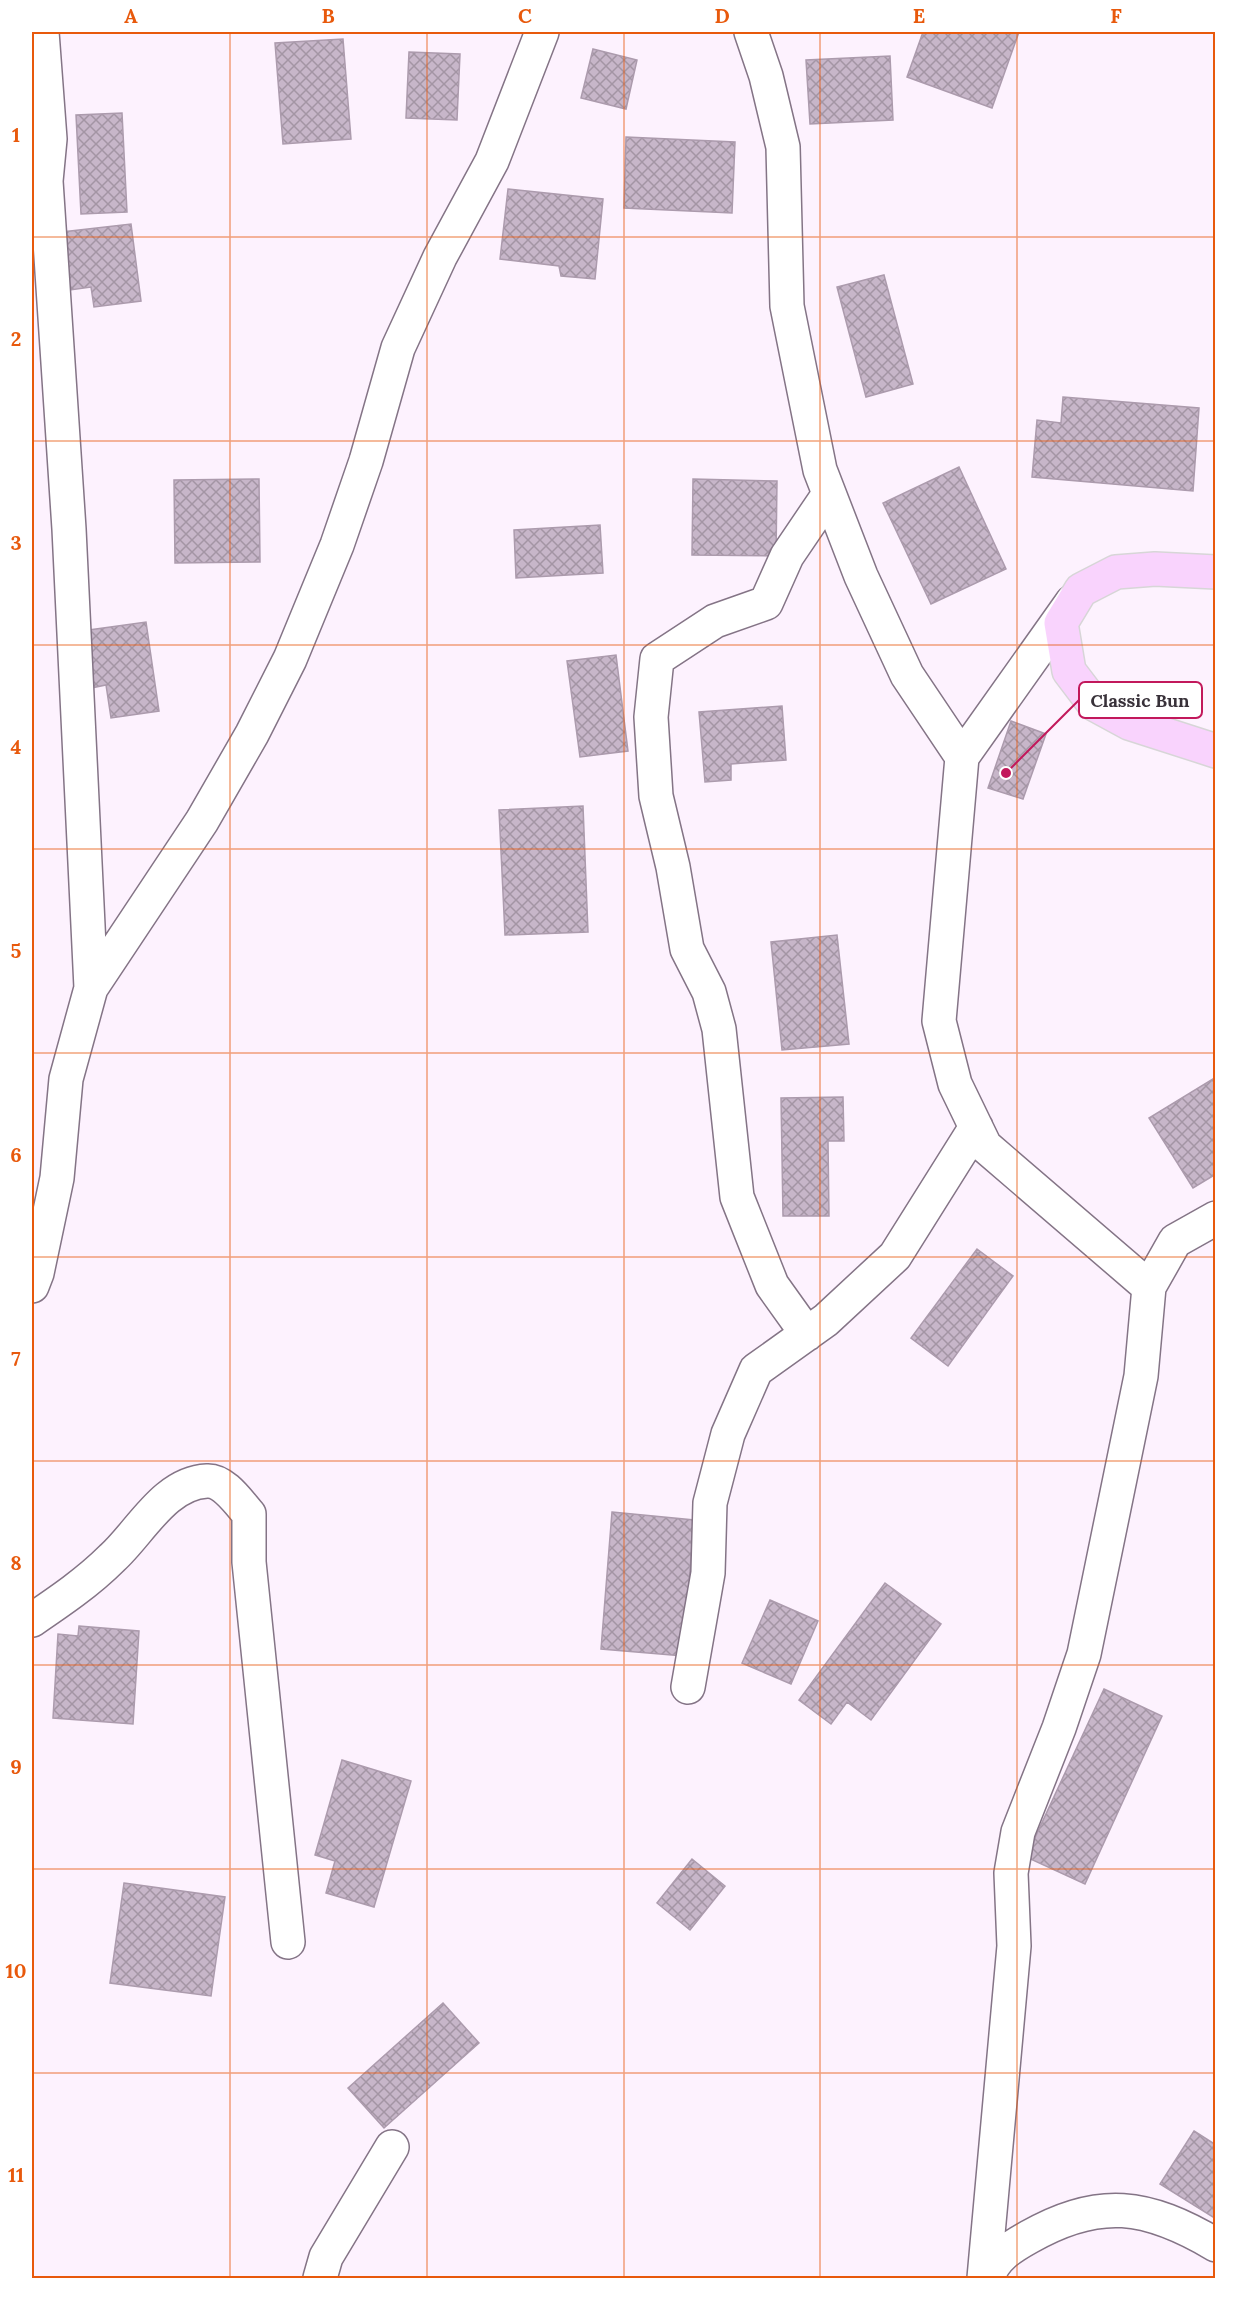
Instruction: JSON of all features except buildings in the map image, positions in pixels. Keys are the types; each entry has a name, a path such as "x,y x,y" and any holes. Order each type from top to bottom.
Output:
{"main road":[{"path":"1215,572 1155,569 1116,572 1081,590 1061,623 1069,670 1094,704 1129,723 1215,751"}],"street":[{"path":"32,1286 37,1273 57,1178 66,1079 91,988 68,518 39,192 50,139 42,32"},
{"path":"91,988 202,821 252,734 290,659 345,524 366,461 398,348 440,257 492,161 542,32"},
{"path":"751,32 766,76 783,147 787,306 820,470 861,576 907,675 962,757"},
{"path":"807,1334 772,1285 737,1197 719,1029 709,992 687,949 673,867 656,796 651,717 657,659 716,621 766,603 787,556 829,494"},
{"path":"1081,590 962,757 939,1021 956,1084 986,1146 1149,1287"},
{"path":"688,1688 708,1573 710,1503 728,1434 756,1370 826,1320 896,1256 976,1127"},
{"path":"984,2278 1014,1946 1011,1873 1018,1832 1059,1728 1084,1654 1141,1376 1149,1287 1175,1241 1215,1218"},
{"path":"32,1620 65,1598 114,1557 164,1499 190,1486 207,1481 219,1483 249,1514 249,1562 288,1942"},
{"path":"320,2278 326,2257 392,2147"},
{"path":"988,2278 992,2265 1014,2245 1055,2222 1099,2209 1129,2211 1167,2220 1215,2245"}],"place":[{"name":"Classic Bun","path":"1006,773"}]}
